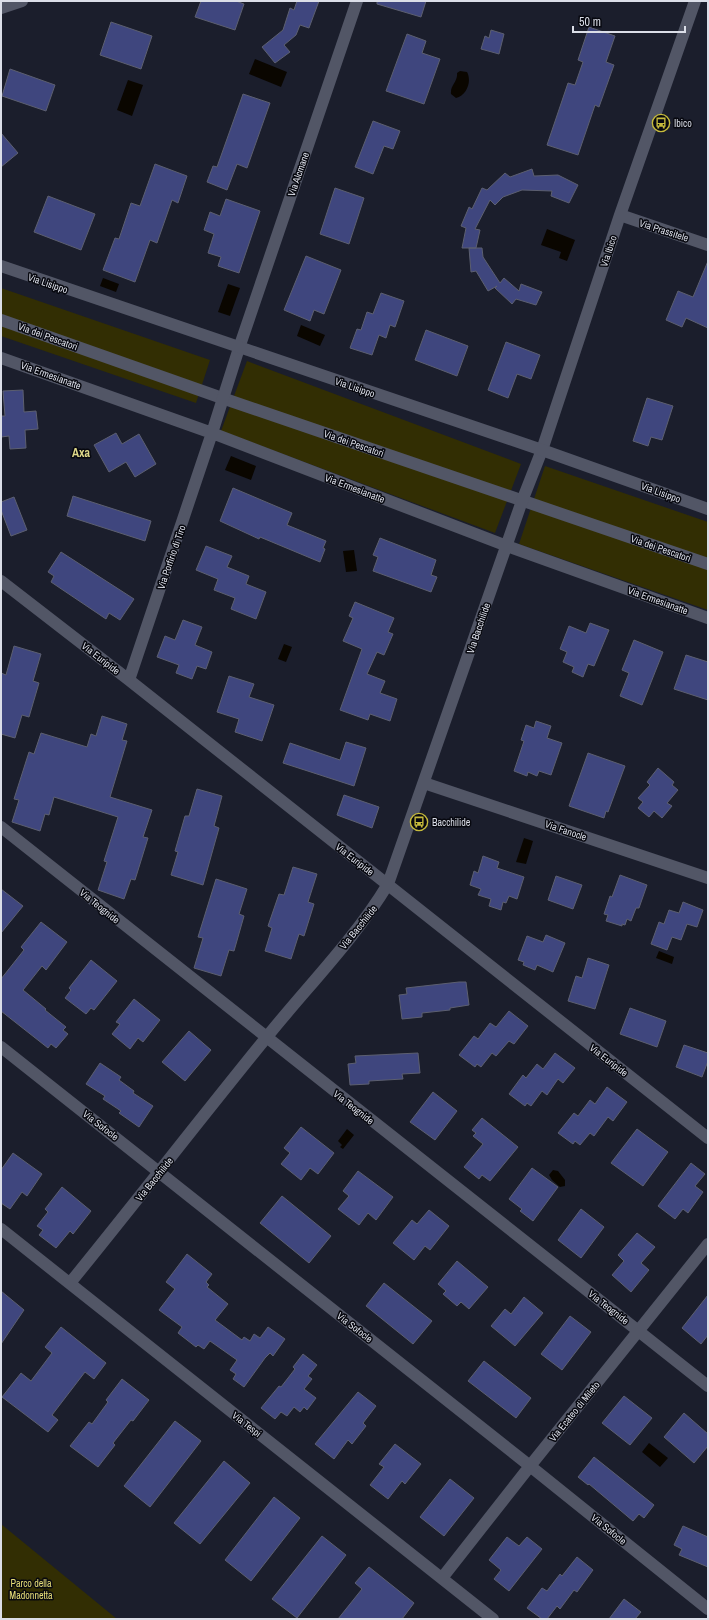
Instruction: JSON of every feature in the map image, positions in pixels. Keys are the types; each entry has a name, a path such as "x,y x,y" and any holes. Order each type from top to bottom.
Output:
{"street":[{"path":"1,8 22,1"},
{"name":"Via Alcmane","path":"222,398 357,1"},
{"name":"Via Ibico","path":"522,501 542,450 620,216 695,1"},
{"name":"Via Prassitele","path":"620,216 708,245"},
{"name":"Via Lisippo","path":"1,266 542,450 708,509"},
{"name":"Via dei Pescatori","path":"1,320 222,398 708,564"},
{"name":"Via Ermesianatte","path":"1,358 212,433 507,546 708,618"},
{"name":"Via Porfirio di Tiro","path":"129,680 212,433 222,398"},
{"name":"Via Bacchilide","path":"70,1284 266,1038 373,909 388,884 522,501"},
{"name":"Via Euripide","path":"1,581 388,884 708,1138"},
{"name":"Via Fanocle","path":"424,783 708,878"},
{"name":"Via Teognide","path":"1,827 708,1386"},
{"name":"Via Sofocle","path":"1,1047 708,1609"},
{"name":"Via Tespi","path":"1,1229 493,1619"},
{"name":"Via Ecateo di Mileto","path":"442,1578 708,1244"}],"green space":[{"path":"1,288 210,360 196,403 1,336"},
{"path":"247,361 521,464 495,533 221,431"},
{"path":"545,466 708,522 708,610 519,544"},
{"name":"Parco della Madonnetta","path":"1,1524 117,1619 1,1619"}],"shaded area":[{"path":"255,59 287,72 281,87 249,74"},
{"path":"460,71 467,72 469,83 466,91 456,98 451,94 451,91 457,73"},
{"path":"128,80 143,85 132,116 117,110"},
{"path":"547,229 575,240 567,261 559,258 561,252 541,245"},
{"path":"103,278 119,284 116,292 100,286"},
{"path":"228,284 240,288 230,316 218,312"},
{"path":"301,325 325,335 320,346 297,336"},
{"path":"231,456 256,466 251,480 225,470"},
{"path":"354,550 357,571 346,572 343,551"},
{"path":"284,644 292,647 286,662 278,659"},
{"path":"524,838 533,841 526,864 516,862"},
{"path":"659,951 674,957 672,964 656,958"},
{"path":"347,1129 354,1135 343,1149 340,1147 342,1145 338,1141"},
{"path":"553,1170 558,1171 565,1180 565,1186 560,1187 552,1180 549,1175"},
{"path":"649,1443 668,1458 660,1467 642,1452"}],"building":[{"path":"201,1 236,1 244,4 235,30 195,17"},
{"path":"297,1 319,1 309,28 300,25 296,35 284,45 290,52 275,63 262,47 283,30 290,8 294,10"},
{"path":"377,1 426,1 421,17 377,4"},
{"path":"111,22 152,36 141,69 100,55"},
{"path":"589,27 615,36 606,62 614,65 599,107 595,105 578,155 547,145 568,83 575,85 583,62 578,60"},
{"path":"491,30 504,34 499,54 481,49 485,36 489,38"},
{"path":"407,34 426,41 422,53 440,59 424,104 386,91"},
{"path":"10,69 55,85 46,111 2,96"},
{"path":"243,94 270,103 247,168 237,164 227,190 207,182 213,166 217,167"},
{"path":"373,121 400,131 393,149 384,146 373,174 355,167"},
{"path":"1,133 18,153 1,167"},
{"path":"155,164 187,176 178,203 172,200 157,243 150,240 135,282 103,270 115,238 119,239 131,203 140,206"},
{"path":"532,169 534,176 558,175 578,185 569,203 551,196 552,191 522,190 503,197 495,205 490,200 475,229 480,230 476,248 462,248 466,228 461,226 469,207 472,209 482,188 487,190 505,173 510,177"},
{"path":"335,188 364,198 349,244 320,234"},
{"path":"48,196 95,214 81,250 34,232"},
{"path":"226,199 260,211 239,273 218,266 221,257 208,253 214,234 204,230 210,212 220,216"},
{"path":"469,248 482,248 483,257 500,283 504,278 519,291 521,284 542,292 536,305 516,299 512,304 495,288 497,286 488,291 476,271 471,272"},
{"path":"306,256 341,270 324,314 314,310 310,321 284,310"},
{"path":"708,261 708,328 686,318 682,327 666,320 678,291 693,297"},
{"path":"381,293 404,301 395,327 390,325 386,338 379,335 372,355 350,348 357,329 361,330 367,312 373,314"},
{"path":"426,330 468,346 457,376 415,360"},
{"path":"506,342 540,355 531,379 517,374 508,398 488,390"},
{"path":"23,390 24,412 36,411 38,429 25,430 26,448 10,449 9,436 1,437 1,416 5,416 3,391"},
{"path":"647,398 673,406 662,440 651,437 648,446 633,441"},
{"path":"116,433 122,444 139,434 156,464 135,477 126,462 109,472 94,445"},
{"path":"233,488 292,513 287,525 326,541 323,548 325,549 320,562 260,537 259,539 220,521"},
{"path":"73,496 151,521 145,541 67,516"},
{"path":"14,497 27,530 11,536 1,510 1,502"},
{"path":"380,538 436,560 431,575 437,577 431,592 373,571 378,557 373,555"},
{"path":"206,546 232,556 227,567 249,576 246,584 266,592 256,619 231,609 235,598 214,590 218,579 196,570"},
{"path":"61,552 134,599 120,620 109,613 106,619 51,582 54,576 48,572"},
{"path":"355,602 394,618 388,632 393,634 384,655 377,652 367,674 385,681 380,693 397,699 390,721 370,714 368,720 340,710 362,649 343,641 353,618 349,616"},
{"path":"183,620 202,627 195,645 212,652 206,669 197,666 192,679 176,673 179,665 157,657 165,636 175,640"},
{"path":"590,623 609,630 594,666 588,664 583,677 572,672 574,667 563,662 567,652 560,649 569,626 586,633"},
{"path":"634,640 663,652 642,705 620,696 629,673 622,670"},
{"path":"14,646 41,654 33,681 39,683 29,717 22,715 15,738 1,734 1,673 6,675"},
{"path":"686,655 708,662 708,700 674,689"},
{"path":"229,676 254,684 249,697 274,705 262,741 235,732 239,719 217,712"},
{"path":"102,716 127,724 122,740 127,741 110,797 152,810 143,837 148,838 135,880 131,879 124,899 98,890 107,862 104,861 118,817 54,797 49,815 45,814 40,831 12,822 19,800 14,799 29,752 34,754 41,733 87,747 91,734 96,736"},
{"path":"536,721 551,726 547,738 562,743 551,775 539,771 537,776 528,772 527,776 514,771 524,741 521,740 526,725 534,728"},
{"path":"346,742 366,748 354,786 283,763 290,743 340,760"},
{"path":"588,753 625,766 608,812 606,811 604,818 569,806"},
{"path":"658,768 674,782 672,785 678,790 667,803 672,806 662,818 654,811 649,817 638,808 643,802 638,798 650,785 647,782"},
{"path":"197,789 222,796 214,826 219,828 203,885 171,875 178,852 175,851 185,816 189,816"},
{"path":"344,795 379,807 372,828 337,815"},
{"path":"483,856 499,862 497,868 524,877 517,899 509,896 506,903 503,902 501,910 489,906 491,899 478,895 481,889 470,885 474,871 478,873"},
{"path":"293,867 317,874 308,902 314,904 304,936 299,934 291,959 265,951 272,928 268,926 279,894 284,895"},
{"path":"620,875 647,885 639,908 636,908 631,921 627,919 625,925 622,924 622,926 606,921 608,915 604,914 610,896 612,897"},
{"path":"556,876 582,885 573,909 548,900"},
{"path":"216,879 247,889 239,914 244,916 234,951 229,950 221,976 194,968 203,938 198,937"},
{"path":"1,889 23,906 1,933"},
{"path":"683,902 703,910 697,927 687,924 681,940 672,937 667,950 651,944 659,922 664,924 669,910 679,913"},
{"path":"41,922 67,942 46,970 42,966 23,990 66,1027 63,1030 68,1034 56,1048 51,1044 48,1048 1,1011 1,979 24,950 21,947"},
{"path":"546,935 565,943 553,972 537,965 535,970 523,965 524,962 518,960 527,936 543,942"},
{"path":"588,958 609,965 595,1009 568,1001 576,976 582,978"},
{"path":"91,960 117,981 94,1010 91,1008 86,1014 65,998 71,990 69,988"},
{"path":"466,982 469,1005 450,1008 450,1010 422,1013 422,1017 402,1019 399,995 407,994 406,988"},
{"path":"134,999 160,1020 143,1042 138,1038 130,1049 112,1034 120,1024 116,1022"},
{"path":"630,1008 666,1021 657,1047 620,1034"},
{"path":"509,1011 528,1026 514,1044 509,1041 496,1056 492,1053 481,1067 477,1064 475,1067 459,1055 474,1036 478,1039 490,1023 496,1027"},
{"path":"189,1031 211,1050 185,1081 162,1062"},
{"path":"684,1045 708,1053 708,1061 702,1077 676,1067"},
{"path":"418,1053 420,1073 402,1074 403,1079 369,1081 369,1084 350,1085 348,1064 356,1063 355,1056"},
{"path":"555,1053 575,1068 563,1083 558,1079 547,1095 542,1091 531,1106 527,1103 525,1106 509,1094 523,1075 526,1078 537,1064 543,1069"},
{"path":"100,1063 121,1077 119,1080 134,1091 133,1093 153,1106 139,1127 119,1113 121,1111 103,1099 105,1096 86,1084"},
{"path":"607,1087 627,1102 613,1121 608,1117 594,1136 590,1133 580,1145 575,1141 573,1144 558,1133 574,1113 578,1116 590,1100 595,1104"},
{"path":"433,1092 457,1111 435,1140 410,1122"},
{"path":"482,1118 518,1147 490,1181 482,1175 479,1179 464,1167 483,1144 473,1136 476,1133 472,1130"},
{"path":"301,1127 334,1153 318,1174 310,1168 301,1180 281,1164 290,1153 284,1148"},
{"path":"637,1129 668,1152 643,1186 611,1163"},
{"path":"13,1153 42,1174 27,1196 22,1192 10,1209 1,1203 1,1170"},
{"path":"691,1163 705,1174 695,1186 703,1192 688,1213 683,1209 675,1219 658,1206"},
{"path":"532,1168 558,1187 533,1221 520,1211 522,1209 509,1199"},
{"path":"358,1171 393,1197 376,1220 368,1213 359,1225 338,1209 349,1196 343,1191"},
{"path":"62,1187 91,1211 73,1234 70,1231 56,1248 39,1235 43,1230 37,1226 48,1212 45,1209"},
{"path":"282,1196 331,1236 309,1263 260,1223"},
{"path":"581,1209 604,1227 581,1258 558,1240"},
{"path":"429,1210 449,1226 430,1250 425,1246 414,1260 393,1243 412,1220 417,1224"},
{"path":"637,1233 655,1247 641,1263 649,1270 631,1292 612,1275 624,1261 618,1255"},
{"path":"187,1254 212,1274 206,1282 209,1285 207,1287 228,1304 215,1320 242,1340 244,1337 250,1341 254,1334 260,1338 268,1327 285,1339 273,1356 270,1353 265,1358 244,1387 233,1379 236,1374 230,1370 237,1360 210,1341 204,1349 198,1345 196,1347 178,1333 182,1327 159,1310 175,1289 166,1282"},
{"path":"457,1261 488,1287 469,1309 461,1302 457,1306 443,1294 446,1291 438,1284"},
{"path":"384,1283 432,1321 413,1344 366,1306"},
{"path":"1,1291 24,1310 1,1344"},
{"path":"708,1295 708,1335 701,1344 682,1328"},
{"path":"524,1297 543,1313 515,1346 491,1326 505,1309 511,1314"},
{"path":"570,1316 591,1332 562,1370 541,1354"},
{"path":"61,1327 106,1363 94,1379 85,1372 52,1415 58,1420 48,1432 2,1397 21,1373 31,1381 52,1353 45,1347"},
{"path":"303,1354 317,1365 308,1376 312,1379 304,1389 316,1398 307,1410 304,1407 300,1412 294,1407 287,1416 281,1412 275,1419 261,1408 279,1386 281,1387 295,1369 293,1367"},
{"path":"484,1361 531,1398 516,1418 468,1381"},
{"path":"122,1379 149,1400 133,1421 131,1420 113,1443 115,1445 98,1467 70,1446 89,1422 92,1424 108,1402 106,1400"},
{"path":"358,1392 376,1406 363,1423 366,1426 352,1444 348,1440 334,1459 315,1444"},
{"path":"624,1396 652,1418 630,1445 602,1423"},
{"path":"684,1413 708,1434 708,1446 694,1463 664,1437"},
{"path":"175,1421 201,1441 150,1507 124,1486"},
{"path":"395,1444 421,1464 405,1484 402,1481 388,1499 370,1485 384,1467 379,1464"},
{"path":"594,1457 654,1505 644,1518 639,1514 633,1521 589,1484 588,1485 578,1477"},
{"path":"224,1461 250,1483 200,1544 174,1523"},
{"path":"450,1479 474,1498 444,1536 420,1517"},
{"path":"274,1497 300,1518 251,1581 225,1560"},
{"path":"683,1526 708,1537 708,1567 679,1555 682,1549 674,1545"},
{"path":"322,1536 346,1555 297,1618 272,1599"},
{"path":"507,1537 519,1546 527,1537 542,1549 509,1591 494,1579 501,1570 489,1560"},
{"path":"577,1557 593,1570 577,1592 574,1590 560,1609 557,1606 547,1619 542,1619 527,1608 542,1588 547,1591 560,1574 562,1576"},
{"path":"369,1567 414,1603 402,1619 338,1619 362,1589 355,1583"},
{"path":"624,1599 641,1612 635,1619 609,1619"}],"place":[{"name":"Ibico","path":"661,123"},
{"name":"Bacchilide","path":"419,822"}],"district":[{"name":"Axa","path":"81,453"}]}
